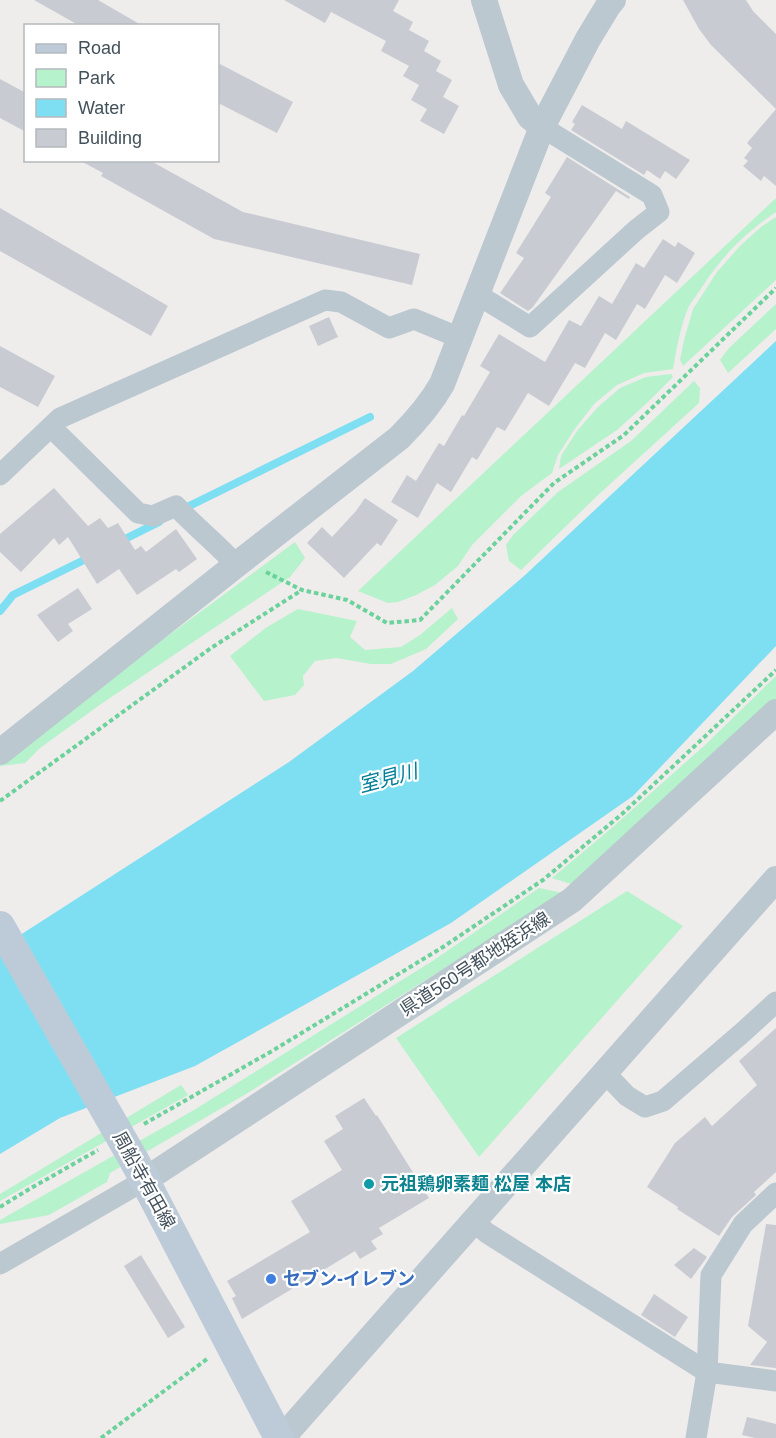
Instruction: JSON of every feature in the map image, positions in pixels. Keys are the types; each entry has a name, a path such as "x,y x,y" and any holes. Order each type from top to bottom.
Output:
{"main road":[{"name":"周船寺有田線","path":"0,926 140,1171 281,1438"}],"street":[{"path":"478,295 530,327 658,212 652,195 542,127 530,117 511,85 484,0"},
{"path":"0,752 399,438 434,399 478,295 542,127 588,39 613,0"},
{"path":"0,475 60,418 325,300 341,302 389,328 414,319 460,338"},
{"path":"51,427 138,513 153,516 182,512 225,552 241,561"},
{"name":"県道560号都地姪浜線","path":"140,1171 572,900 776,712"},
{"path":"281,1438 776,879"},
{"path":"605,1073 627,1096 645,1107 663,1101 776,1002"},
{"path":"0,1264 140,1171"},
{"path":"696,1438 707,1372 711,1275 743,1224 776,1193"},
{"path":"474,1222 487,1233 707,1372 776,1381"}],"path":[{"path":"241,561 302,590 347,600 387,623 420,620 554,483 624,435 776,288"},
{"path":"0,801 211,648 302,590"},
{"path":"136,1129 413,966 543,880 622,814 776,670"},
{"path":"0,1207 106,1145"},
{"path":"101,1438 230,1342"}],"green space":[{"path":"776,198 776,212 754,228 726,255 689,306 681,329 673,369 644,373 617,385 594,404 558,455 552,473 521,496 472,545 458,566 435,585 398,602 388,603 358,591"},
{"path":"776,217 776,280 683,366 680,360 693,309 717,272 740,246"},
{"path":"776,304 776,329 728,373 720,360 729,348"},
{"path":"671,374 673,377 617,430 559,469 561,456 577,431 597,408 620,388 646,377"},
{"path":"694,381 700,388 699,403 597,496 521,570 509,561 506,545 513,535 558,492 631,441"},
{"path":"295,542 305,558 290,577 101,704 40,748 25,763 0,766 0,762 27,740"},
{"path":"452,608 458,619 426,649 391,664 371,664 336,658 315,661 303,676 304,685 295,695 264,701 230,656 267,627 298,609 357,621 350,637 365,650 401,647 420,635"},
{"path":"776,676 776,701 574,885 552,878 705,745"},
{"path":"539,888 563,893 246,1094 110,1173 107,1182 49,1215 0,1224 0,1220 194,1110 434,960"},
{"path":"627,891 683,926 479,1157 396,1038"},
{"path":"181,1085 188,1095 0,1201 0,1194"}],"water":[{"name":"室見川","path":"776,341 776,646 633,796 451,923 195,1066 60,1118 0,1154 0,948 289,762 413,671 524,576"}],"building":[{"path":"34,0 98,0 140,24 76,24"},
{"path":"284,0 399,0 393,11 413,22 409,30 429,41 424,51 441,61 436,71 452,80 443,97 459,106 444,134 420,121 427,109 411,100 419,85 403,76 409,66 381,51 386,41 331,12 325,23"},
{"path":"683,0 746,0 753,11 776,34 776,109 711,45"},
{"path":"219,64 293,102 277,133 219,104"},
{"path":"0,79 24,92 24,131 0,118"},
{"path":"582,105 622,129 626,121 690,160 676,179 665,171 660,179 647,170 644,175 571,130 575,124 572,122"},
{"path":"776,109 776,186 764,176 761,181 743,166 748,161 744,158 752,148 747,143"},
{"path":"567,157 630,197 629,199 616,191 528,311 500,293 524,258 516,253 551,197 545,193"},
{"path":"83,162 153,162 243,212 420,254 412,285 214,239 101,176 103,173"},
{"path":"0,208 168,306 151,336 0,251"},
{"path":"663,239 675,247 678,242 695,253 677,283 665,275 645,309 637,304 616,340 605,333 585,368 575,363 549,406 528,393 505,431 497,427 477,460 472,457 451,492 437,483 418,518 391,502 407,475 416,481 439,443 444,446 462,415 464,416 490,372 480,366 499,334 545,362 569,320 581,326 599,296 612,304 636,263 644,268"},
{"path":"329,317 338,337 318,346 309,326"},
{"path":"0,346 55,376 38,407 0,387"},
{"path":"54,488 88,526 100,518 108,528 118,523 135,550 141,546 146,552 176,529 197,559 179,572 176,569 137,595 119,569 97,584 68,537 59,545 54,538 21,572 0,552 0,534"},
{"path":"365,498 398,520 381,546 377,543 344,578 307,543 322,527 332,537"},
{"path":"78,588 92,609 68,624 73,631 58,642 37,615"},
{"path":"776,1028 776,1172 754,1192 756,1195 732,1217 719,1236 647,1187 675,1143 705,1117 712,1126 757,1085 739,1061"},
{"name":"元祖鶏卵素麺 松屋 本店","path":"364,1098 429,1198 379,1228 383,1234 371,1241 377,1249 360,1259 355,1251 242,1319 232,1298 236,1296 227,1281 310,1232 291,1201 342,1170 324,1141 343,1129 335,1116"},
{"path":"766,1224 776,1225 776,1368 750,1365 767,1342 748,1326"},
{"path":"694,1248 707,1257 691,1279 674,1265"},
{"path":"141,1255 185,1327 168,1338 124,1266"},
{"path":"654,1294 688,1317 675,1337 641,1315"},
{"path":"747,1417 776,1424 776,1438 755,1438 742,1435"}],"waterway":[{"path":"183,509 370,417"},
{"path":"119,542 159,522"},
{"path":"0,611 13,595 92,556"}],"place":[{"name":"元祖鶏卵素麺 松屋 本店","path":"369,1184"},
{"name":"セブン-イレブン","path":"271,1279"}]}
